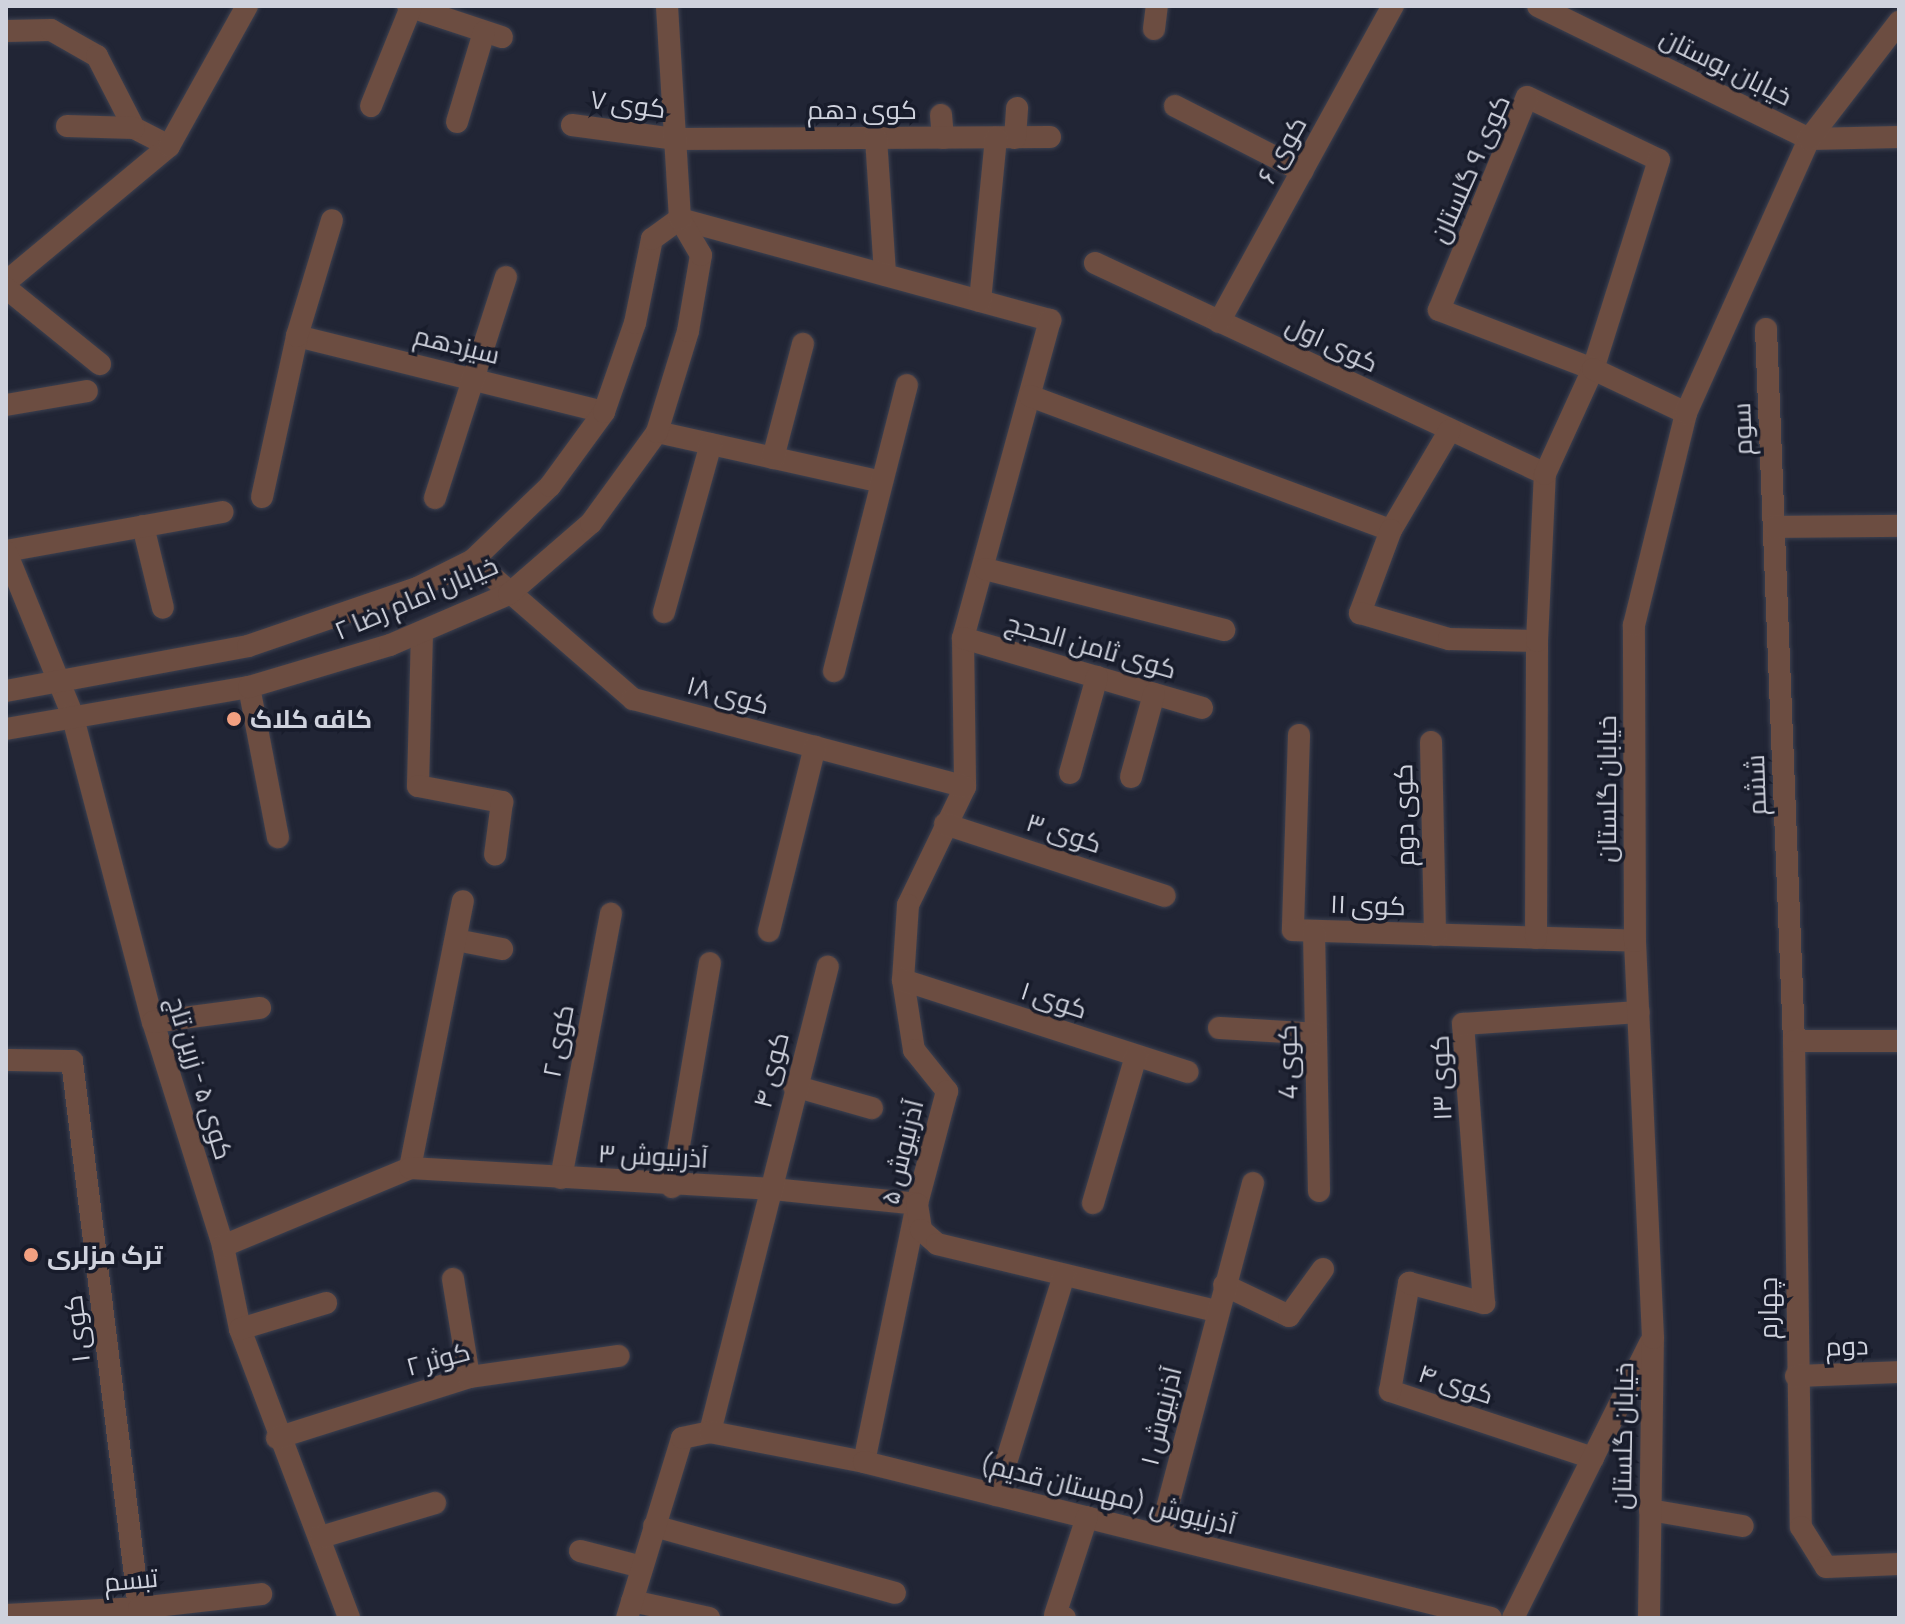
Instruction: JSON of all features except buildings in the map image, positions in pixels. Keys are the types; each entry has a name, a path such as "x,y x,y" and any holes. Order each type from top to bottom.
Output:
{"street":[{"path":"100,364 6,285 169,146 247,6"},
{"path":"371,106 410,6 493,35 457,122"},
{"name":"خیابان امام رضا ۲","path":"6,729 72,714 249,687 422,632 509,594 591,523 657,432 688,331 701,255 680,219 667,6"},
{"path":"1154,29 1157,6"},
{"name":"کوی ۶","path":"1219,322 1393,6"},
{"name":"خیابان بوستان","path":"1538,6 1809,139 1899,137"},
{"name":"خیابان گلستان","path":"1649,1618 1653,1338 1635,941 1634,625 1686,413 1809,139 1899,22"},
{"path":"6,31 51,30 97,56 134,128"},
{"name":"کوی ۹ گلستان","path":"1545,474 1593,369 1659,160 1527,97 1439,310 1593,369 1686,413"},
{"path":"1175,106 1302,171"},
{"path":"980,301 1005,138 1017,108"},
{"name":"کوی ۷","path":"572,125 676,139"},
{"path":"67,126 134,128 169,146"},
{"name":"کوی دهم","path":"676,139 876,138 942,127 1005,138 1050,137"},
{"path":"876,138 885,275"},
{"path":"680,219 1050,320 985,569 963,638 965,787"},
{"name":"خیابان امام رضا ۲","path":"6,691 57,677 248,646 417,588 473,560 550,486 604,412 635,323 652,239 680,219"},
{"path":"262,497 297,336 332,220"},
{"name":"کوی اول","path":"1095,263 1545,474"},
{"path":"435,498 506,277"},
{"name":"سوم","path":"1766,329 1774,527"},
{"name":"سیزدهم","path":"297,336 604,412"},
{"path":"773,458 803,344"},
{"path":"834,671 907,385"},
{"path":"6,405 87,391"},
{"path":"1030,396 1391,530"},
{"path":"1450,430 1391,530 1360,613 1449,639 1537,641"},
{"path":"657,432 882,482"},
{"path":"664,612 711,444"},
{"path":"1536,938 1537,641 1545,474"},
{"path":"6,551 223,512"},
{"path":"143,526 163,608"},
{"path":"1774,527 1899,526"},
{"name":"ششم","path":"1774,527 1794,1041"},
{"name":"کوی ۵ - زرین تاج","path":"6,551 72,714 153,1022 223,1246 240,1329 277,1438 321,1537 349,1618"},
{"name":"کوی ۱۸","path":"473,560 633,699 965,787"},
{"path":"985,569 1224,630"},
{"path":"422,632 418,786 502,802 495,855"},
{"name":"کوی ثامن الحجج","path":"963,638 1202,708"},
{"path":"1070,773 1097,677"},
{"path":"249,687 278,837"},
{"path":"1131,777 1154,694"},
{"name":"کوی ۱۱","path":"1299,735 1293,930 1635,941"},
{"name":"کوی دوم","path":"1431,742 1435,935"},
{"path":"769,931 815,747"},
{"name":"آذرنیوش ۵","path":"864,1462 917,1204 947,1091 914,1050 903,980 908,905 965,787"},
{"name":"کوی ۳","path":"945,824 1165,896"},
{"path":"410,1168 463,901"},
{"name":"کوی ۲","path":"561,1178 611,914"},
{"name":"کوی 4","path":"1314,931 1319,1191"},
{"path":"456,940 502,949"},
{"path":"672,1187 710,963"},
{"name":"کوی ۴","path":"773,1189 794,1086 828,967"},
{"name":"کوی ۱","path":"903,980 1188,1072"},
{"path":"153,1022 260,1008"},
{"name":"کوی ۱۳","path":"1484,1303 1463,1024 1639,1012"},
{"path":"1219,1028 1316,1034"},
{"path":"1794,1041 1899,1041"},
{"name":"چهارم","path":"1794,1041 1796,1376 1801,1527 1826,1567 1899,1564"},
{"path":"1093,1203 1136,1056"},
{"name":"کوی ۱","path":"6,1060 72,1061 139,1608"},
{"path":"794,1086 872,1108"},
{"name":"آذرنیوش ۳","path":"223,1246 410,1168 672,1187 773,1189 917,1204"},
{"name":"آذرنیوش ۱","path":"1160,1535 1253,1183"},
{"path":"709,1618 629,1609 682,1438 710,1432 773,1189"},
{"path":"917,1204 921,1230 937,1244 1217,1311"},
{"path":"1224,1285 1289,1316 1323,1269"},
{"path":"996,1495 1064,1275"},
{"path":"453,1279 469,1377"},
{"name":"کوی ۴","path":"1484,1303 1409,1283 1390,1391 1593,1458"},
{"path":"240,1329 326,1303"},
{"path":"1513,1618 1653,1338"},
{"name":"کوثر ۲","path":"277,1438 469,1377 619,1356"},
{"name":"دوم","path":"1796,1376 1899,1372"},
{"name":"آذرنیوش (مهستان قدیم)","path":"710,1432 864,1462 1491,1618"},
{"path":"321,1537 435,1503"},
{"path":"1650,1510 1743,1526"},
{"path":"1060,1617 1087,1517"},
{"path":"654,1526 895,1593"},
{"path":"580,1551 642,1567"},
{"name":"تبسم","path":"6,1615 139,1608 261,1594"}],"place":[{"name":"کافه کلاک","path":"234,719"},
{"name":"ترک مزلری","path":"31,1255"}]}
